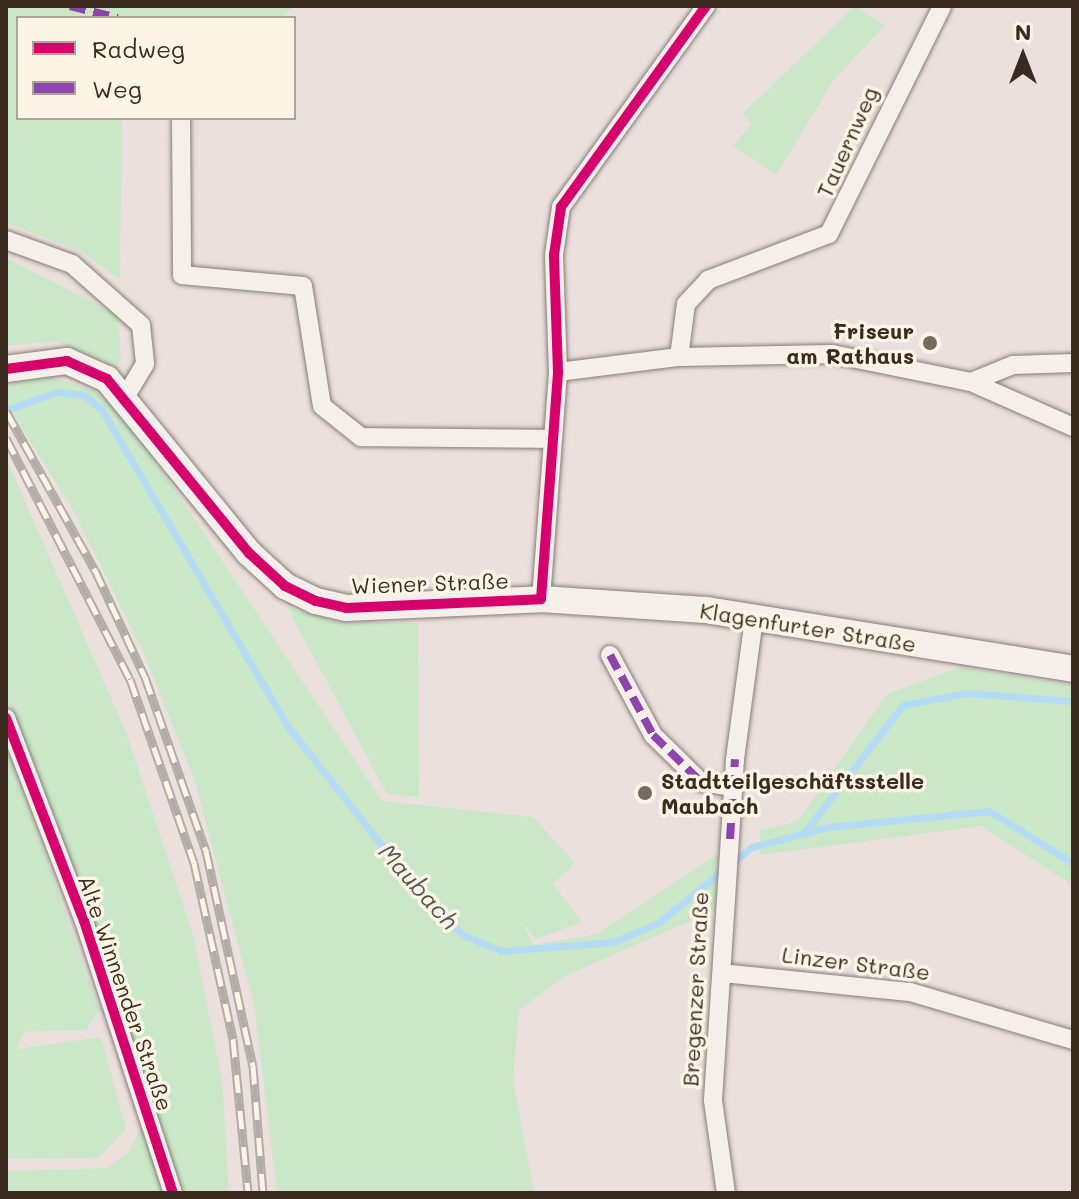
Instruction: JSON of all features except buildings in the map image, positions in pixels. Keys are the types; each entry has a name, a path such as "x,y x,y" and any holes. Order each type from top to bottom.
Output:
{"street":[{"name":"Wiener Straße","path":"6,369 67,361 90,368 126,396 249,553 285,586 316,601 346,608 541,599 558,372 554,255 561,207 706,6"},
{"name":"Tauernweg","path":"679,357 686,304 708,280 829,234 942,6"},
{"path":"181,120 182,275 303,286 322,406 361,437 553,439"},
{"path":"6,240 72,264 141,325 145,364 126,396"},
{"path":"558,372 679,357 832,354 971,382 1073,427"},
{"path":"971,382 1013,365 1073,363"},
{"name":"Klagenfurter Straße","path":"541,599 754,618 1073,669"},
{"name":"Bregenzer Straße","path":"726,1193 713,1100 734,787 754,618"},
{"path":"610,655 653,735 701,782 734,787"},
{"name":"Alte Winnender Straße","path":"6,718 84,921 173,1193"},
{"name":"Linzer Straße","path":"722,973 910,992 1073,1040"}],"green space":[{"path":"6,6 295,6 284,16 16,16 16,120 122,120 120,280 81,251 6,223"},
{"path":"855,6 885,25 833,81 776,175 733,146 752,123 742,114"},
{"path":"6,258 118,315 121,359 115,366 56,341 6,346"},
{"path":"46,376 94,390 127,418 382,801 533,817 575,863 553,884 582,922 536,939 520,921 534,945 597,934 717,855 715,910 563,977 519,1010 513,1081 534,1193 277,1193 254,1005 194,778 144,653 72,508 6,403 6,386"},
{"path":"6,458 126,732 193,934 222,1080 229,1193 178,1193 6,693"},
{"path":"287,607 339,622 418,623 419,797 387,794"},
{"path":"960,667 1073,685 1073,886 982,826 760,855 760,830 797,822 887,694"},
{"path":"6,742 99,1010 86,1030 24,1032 17,1049 101,1037 126,1129 98,1158 6,1159"},
{"path":"144,1122 166,1193 6,1193 6,1171 108,1168 129,1152"}],"waterway":[{"name":"Maubach","path":"6,410 57,392 84,395 102,410 286,724 428,904 463,935 502,951 613,942 658,923 752,847 828,827 989,811 1073,863"},
{"path":"804,833 903,705 967,693 1073,701"}],"railway":[{"path":"6,411 95,570 145,677 206,851 253,1066 263,1193"},
{"path":"6,438 130,679 194,863 233,1039 248,1193"}],"marked path":[{"path":"70,6 110,16"},
{"path":"610,655 653,735 701,782 734,787"},
{"path":"730,839 735,759"}],"cycle path":[{"path":"6,369 67,361 107,379 249,553 285,586 316,601 346,608 541,599 558,372 554,255 561,207 706,6"},
{"path":"6,718 84,921 173,1193"}],"place":[{"name":"Friseur am Rathaus","path":"930,343"},
{"name":"Stadtteilgeschäftsstelle Maubach","path":"645,793"}]}
